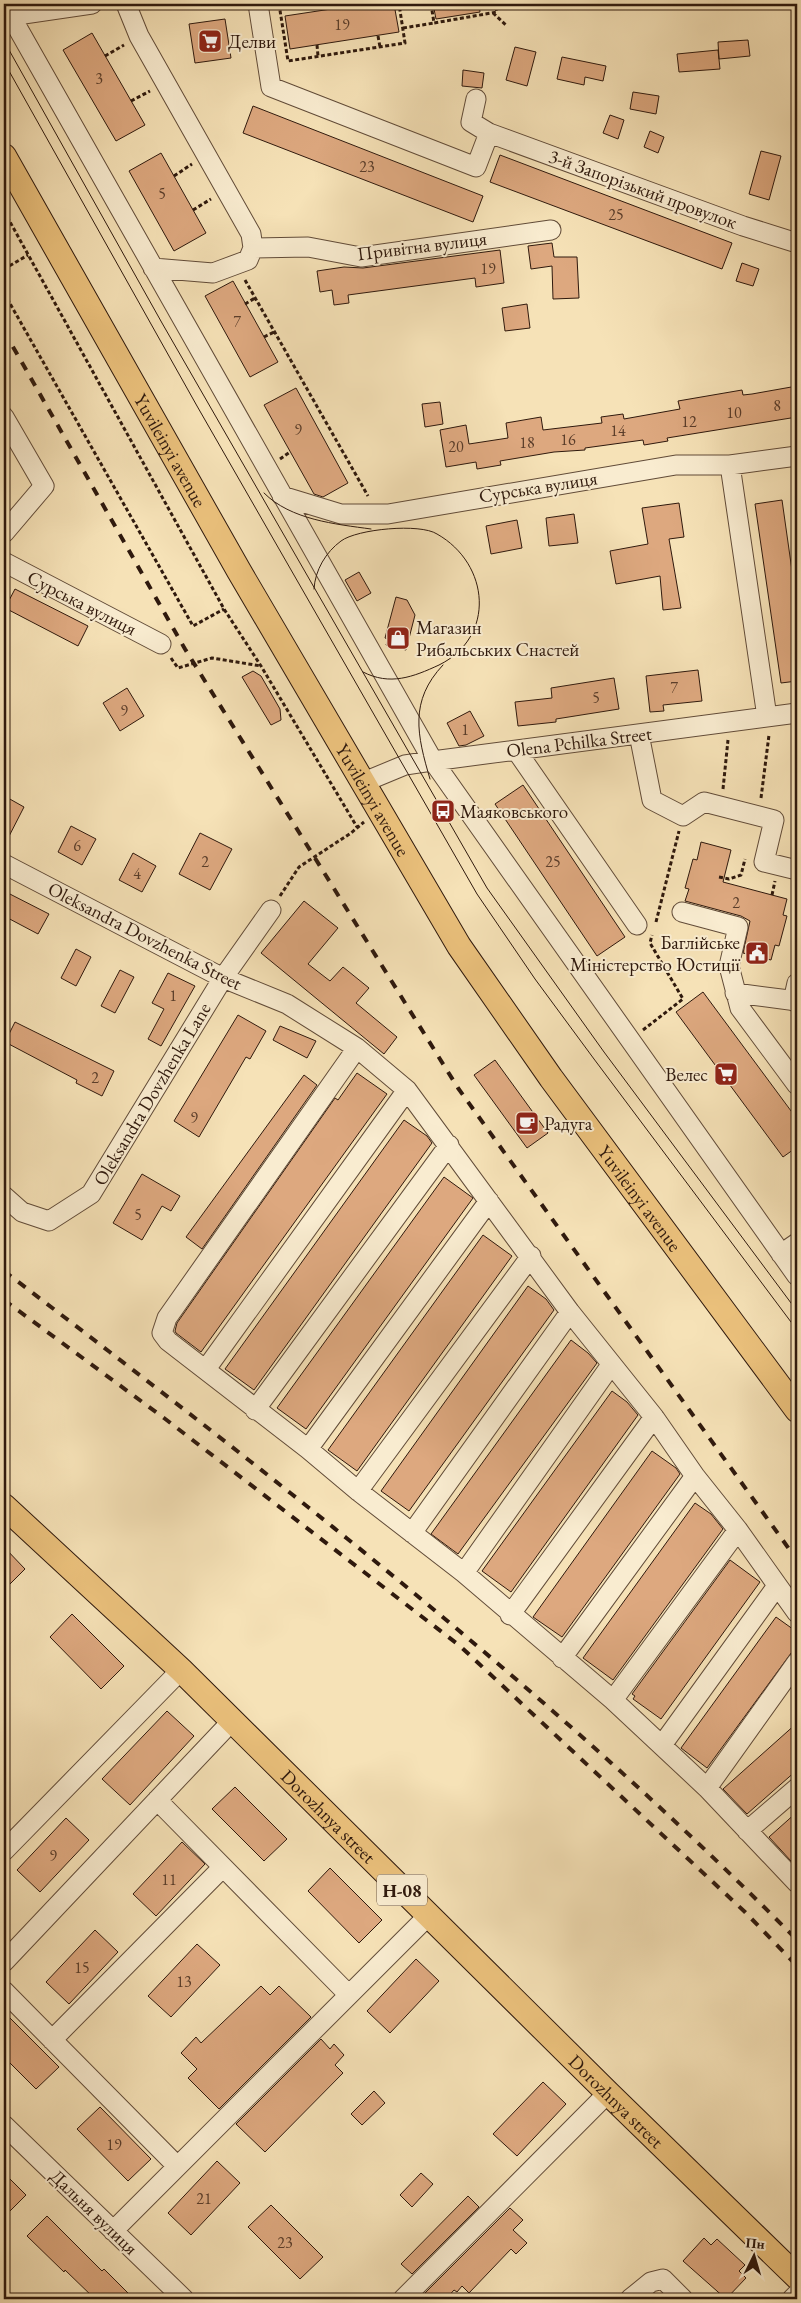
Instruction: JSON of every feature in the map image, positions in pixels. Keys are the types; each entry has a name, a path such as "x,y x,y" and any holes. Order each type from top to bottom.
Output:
{"main road":[{"name":"Yuvileinyi avenue","path":"4,156 239,571 465,954 551,1078 797,1410"},
{"name":"Dorozhnya street","path":"4,1506 180,1670 608,2094 797,2277"}],"street":[{"path":"92,4 7,10 433,761 797,1276"},
{"path":"126,4 139,36 250,234 253,248 248,260 213,273 153,268"},
{"path":"258,4 271,87 476,167 489,133 471,122 476,99"},
{"name":"3-й Запорізький провулок","path":"489,133 797,244"},
{"name":"Привітна вулиця","path":"253,248 308,247 361,257 551,230"},
{"path":"4,417 44,486 4,533"},
{"name":"Сурська вулиця","path":"282,496 340,514 378,514 676,465 730,465 797,456"},
{"path":"730,465 767,717"},
{"name":"Сурська вулиця","path":"4,562 161,644"},
{"name":"Olena Pchilka Street","path":"364,782 404,765 797,713"},
{"path":"639,734 652,800 683,816 704,802 774,820 764,862 797,870"},
{"path":"516,750 648,928"},
{"name":"Oleksandra Dovzhenka Street","path":"4,864 223,978 287,1004 357,1048 407,1090 531,1256 570,1312 654,1417 695,1476 738,1530 797,1612"},
{"name":"Oleksandra Dovzhenka Lane","path":"4,1196 22,1212 49,1221 91,1194 223,978 271,910"},
{"path":"682,912 738,927 729,966 740,1008 797,1084"},
{"path":"735,993 796,995"},
{"path":"357,1048 166,1318 162,1333 168,1341 464,1573 510,1615 613,1700 707,1788 747,1831 795,1876"},
{"path":"206,1369 407,1090"},
{"path":"255,1410 449,1145"},
{"path":"308,1449 489,1201"},
{"path":"781,1254 797,1243"},
{"path":"358,1491 531,1256"},
{"path":"412,1533 570,1312"},
{"path":"464,1573 611,1365"},
{"path":"510,1615 654,1417"},
{"path":"562,1658 695,1476"},
{"path":"613,1700 738,1530"},
{"path":"662,1745 777,1586"},
{"path":"707,1788 797,1662"},
{"path":"4,1851 180,1670"},
{"path":"4,1962 232,1721"},
{"path":"747,1831 797,1788"},
{"path":"157,1800 349,1995"},
{"path":"52,2040 223,1867"},
{"path":"113,2231 428,1916"},
{"path":"4,1991 177,2166"},
{"path":"403,2299 608,2094"},
{"name":"Дальня вулиця","path":"4,2125 184,2299"},
{"path":"630,2299 651,2282 663,2279 683,2299"},
{"path":"792,2299 797,2294"}],"path":[{"path":"279,4 288,61 405,43 399,4"},
{"path":"431,4 434,23"},
{"path":"403,28 497,12 495,4"},
{"path":"492,12 507,26"},
{"path":"378,36 380,47"},
{"path":"317,46 318,56"},
{"path":"4,211 224,609 261,666 357,827"},
{"path":"4,269 28,255"},
{"path":"236,264 378,514"},
{"path":"4,293 193,626 224,609"},
{"path":"245,304 255,298"},
{"path":"264,337 274,332"},
{"path":"161,644 178,668 212,658 261,666"},
{"path":"759,816 763,770 769,733 767,717"},
{"path":"726,772 729,722"},
{"path":"271,910 299,867 357,827 379,808"},
{"path":"630,1040 683,999 650,943 648,928 683,816"},
{"path":"719,877 729,880 741,875 745,858 764,862"}],"building":[{"path":"364,4 394,4 399,32 290,49 285,16"},
{"path":"433,4 479,4 480,12 436,19"},
{"name":"Делви","path":"225,19 231,58 195,63 189,24"},
{"path":"92,33 145,125 116,141 63,50"},
{"path":"748,40 750,56 719,59 718,42"},
{"path":"515,47 536,52 527,86 506,80"},
{"path":"718,50 720,69 679,72 677,54"},
{"path":"562,57 606,66 603,81 585,77 584,85 557,79"},
{"path":"463,70 484,73 482,88 462,86"},
{"path":"633,92 659,96 656,114 630,109"},
{"path":"253,106 483,196 473,222 243,133"},
{"path":"610,115 624,120 618,139 603,133"},
{"path":"650,131 664,137 658,153 644,147"},
{"path":"761,151 781,156 769,200 749,194"},
{"path":"161,153 206,233 174,251 129,171"},
{"path":"500,155 732,243 722,269 490,182"},
{"path":"552,243 554,257 577,257 579,298 553,299 552,266 531,269 528,246"},
{"path":"500,250 504,283 476,287 475,278 348,295 349,303 334,305 332,290 320,292 317,271 344,267 363,268"},
{"path":"742,263 759,269 753,286 736,281"},
{"path":"233,281 278,362 250,377 205,296"},
{"path":"527,304 530,328 505,331 502,308"},
{"path":"797,386 797,417 667,438 668,441 644,445 643,440 585,448 585,450 554,452 500,461 501,465 477,469 476,462 446,467 440,430 466,425 469,444 508,438 506,423 541,417 543,430 602,423 601,417 623,414 624,419 680,409 678,401 742,390 743,395"},
{"path":"296,388 348,483 323,497 314,494 264,405"},
{"path":"440,402 443,424 425,427 422,404"},
{"path":"782,500 797,606 797,681 781,683 755,504"},
{"path":"679,503 684,537 669,539 681,608 663,610 660,576 616,584 610,551 648,544 642,508"},
{"path":"574,514 578,543 549,546 546,518"},
{"path":"517,520 522,548 491,554 486,526"},
{"path":"359,572 371,593 357,601 345,580"},
{"path":"15,589 88,626 78,646 5,608"},
{"path":"396,597 407,600 415,615 406,650 386,645 388,639 385,638"},
{"path":"698,670 702,701 663,705 664,711 650,712 646,676"},
{"path":"253,671 261,676 280,709 281,720 271,725 242,677"},
{"path":"614,678 619,709 556,719 556,722 518,726 515,702 552,698 551,688"},
{"path":"127,688 144,716 120,731 103,703"},
{"path":"470,711 484,736 466,745 459,746 447,723"},
{"path":"523,785 625,937 597,956 495,804"},
{"path":"8,798 24,807 4,846 4,807"},
{"path":"71,826 96,839 82,865 58,852"},
{"path":"200,833 232,849 210,890 179,874"},
{"path":"701,842 731,850 723,882 787,899 783,915 787,916 779,946 775,945 771,960 743,953 750,921 741,916 685,901 689,889 685,888 693,859 697,860"},
{"path":"133,853 156,866 142,892 119,880"},
{"path":"4,891 49,914 38,934 4,916"},
{"path":"304,901 338,928 308,964 330,981 343,967 369,988 356,1003 397,1037 384,1054 261,953"},
{"path":"76,949 91,957 76,986 61,978"},
{"path":"120,970 134,977 115,1013 101,1006"},
{"path":"168,973 195,986 161,1046 148,1039 164,1009 152,1003"},
{"path":"703,992 797,1119 797,1147 783,1157 676,1012"},
{"path":"238,1015 266,1031 250,1059 246,1057 199,1137 174,1121"},
{"path":"15,1022 114,1071 102,1096 76,1083 77,1080 5,1042"},
{"path":"280,1026 316,1041 307,1058 273,1040"},
{"path":"495,1060 548,1133 527,1148 474,1075"},
{"path":"357,1073 387,1094 201,1352 176,1333 177,1323 335,1098 338,1100"},
{"path":"304,1075 317,1085 202,1249 186,1237"},
{"path":"404,1120 427,1136 432,1143 254,1390 225,1369"},
{"path":"142,1174 180,1196 171,1211 162,1206 142,1240 113,1223"},
{"path":"444,1177 473,1198 306,1429 277,1408"},
{"path":"483,1235 512,1256 357,1471 328,1450"},
{"path":"528,1286 546,1299 554,1310 409,1511 381,1491"},
{"path":"571,1340 588,1353 597,1363 458,1554 431,1534"},
{"path":"612,1391 627,1402 638,1415 511,1592 482,1571"},
{"path":"652,1451 676,1468 680,1474 562,1637 533,1617"},
{"path":"695,1503 711,1514 723,1529 613,1680 583,1658"},
{"path":"4,1547 25,1569 4,1590"},
{"path":"730,1560 760,1582 661,1719 633,1699 635,1696 632,1694"},
{"path":"72,1614 124,1666 101,1689 50,1637"},
{"path":"776,1617 797,1632 797,1645 707,1768 681,1748"},
{"path":"167,1711 194,1736 130,1805 102,1779"},
{"path":"797,1723 797,1770 747,1814 723,1789"},
{"path":"235,1787 287,1839 264,1861 212,1809"},
{"path":"797,1812 797,1855 791,1861 769,1837"},
{"path":"66,1818 89,1840 40,1892 17,1870"},
{"path":"182,1842 205,1864 156,1916 133,1894"},
{"path":"330,1868 382,1920 359,1943 308,1891"},
{"path":"95,1930 118,1952 69,2004 46,1982"},
{"path":"197,1944 220,1965 171,2017 148,1996"},
{"path":"416,1959 439,1981 390,2033 367,2011"},
{"path":"261,1986 270,1995 279,1986 311,2017 219,2109 188,2078 197,2069 181,2053 196,2037 201,2043"},
{"path":"4,2012 59,2067 36,2089 4,2057"},
{"path":"321,2039 330,2049 334,2044 344,2055 335,2065 343,2073 265,2152 236,2124"},
{"path":"543,2082 566,2104 517,2156 493,2134"},
{"path":"374,2091 385,2103 362,2125 351,2114"},
{"path":"100,2107 151,2159 128,2181 77,2129"},
{"path":"217,2161 240,2183 191,2235 168,2213"},
{"path":"4,2173 26,2195 4,2217"},
{"path":"421,2173 433,2184 412,2207 400,2195"},
{"path":"468,2196 479,2207 412,2274 401,2264"},
{"path":"271,2205 323,2257 300,2279 248,2227"},
{"path":"510,2208 523,2220 513,2230 527,2243 516,2254 511,2249 469,2293 462,2286 457,2292 454,2290 446,2299 419,2299"},
{"path":"47,2216 102,2271 104,2269 134,2299 95,2299 65,2270 64,2272 27,2236"},
{"path":"704,2238 711,2245 717,2239 745,2265 739,2271 746,2278 726,2299 683,2261"}],"tram line":[{"path":"4,41 162,323 487,888 604,1052 797,1311"},
{"path":"4,62 197,406 477,894 535,979 797,1330"},
{"path":"264,493 275,502 300,515 328,523 371,529"},
{"path":"314,589 319,568 326,556 341,541 360,533 403,528 429,531 437,534 455,547 468,563 476,581 479,600 477,619 470,637 457,653 439,665 411,676 392,679 373,676 363,672"},
{"path":"430,779 419,733 419,719 425,692 432,678 443,665"}],"railway":[{"path":"4,331 185,649 458,1088 797,1560"},
{"path":"4,1271 210,1429 412,1592 511,1675 609,1761 704,1849 797,1940"},
{"path":"4,1300 164,1418 460,1646 745,1912 797,1966"}],"place":[{"name":"Делви","path":"210,41"},
{"name":"Магазин Рибальських Снастей","path":"398,638"},
{"name":"Маяковського","path":"443,811"},
{"name":"Баглійське Міністерство Юстиції","path":"757,953"},
{"name":"Велес","path":"726,1074"},
{"name":"Радуга","path":"527,1123"}]}
